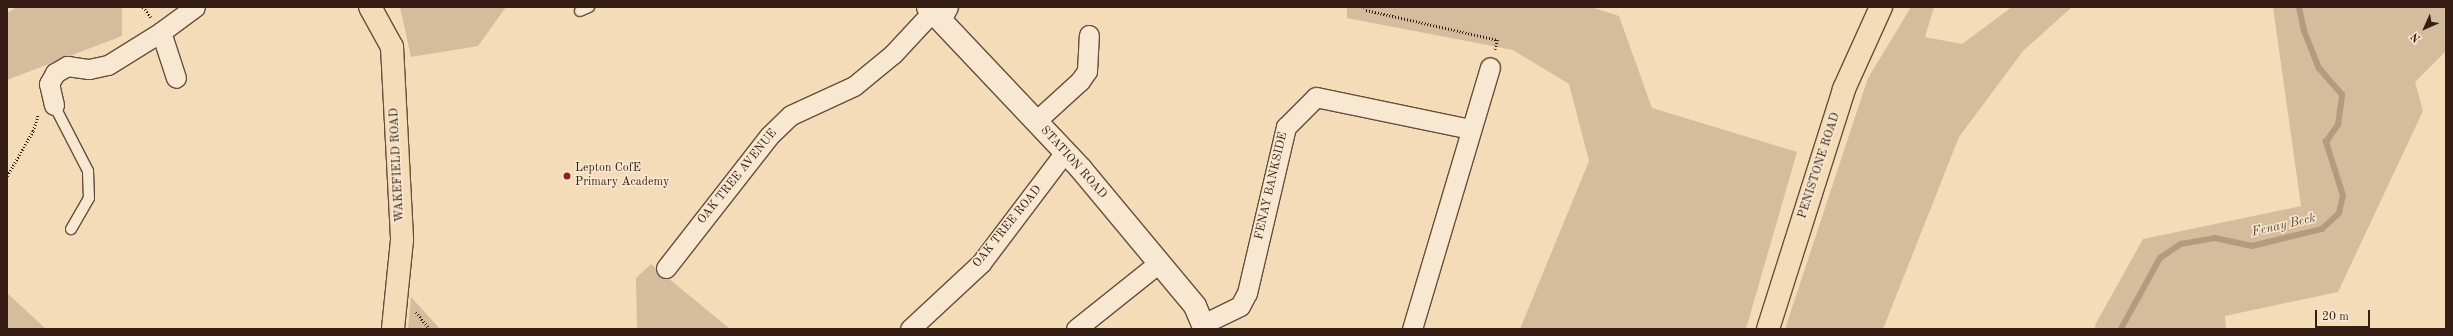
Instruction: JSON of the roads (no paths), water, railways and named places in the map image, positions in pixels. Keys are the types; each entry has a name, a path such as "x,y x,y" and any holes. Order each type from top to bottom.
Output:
{"highway":[{"name":"WAKEFIELD ROAD","path":"370,7 392,47 402,240 393,329"},
{"name":"PENISTONE ROAD","path":"1768,329 1844,89 1881,7"}],"street":[{"path":"54,105 49,84 55,73 66,66 89,69 108,65 162,32 195,7"},
{"name":"STATION ROAD","path":"938,11 1065,152 1160,262 1195,306 1204,326"},
{"name":"OAK TREE AVENUE","path":"666,268 769,136 791,115 854,86 893,54 938,11"},
{"path":"162,32 176,78"},
{"path":"1036,121 1080,81 1087,71 1088,35"},
{"path":"1412,329 1490,67"},
{"name":"FENAY BANKSIDE","path":"1204,326 1230,313 1240,306 1247,293 1286,128 1316,97 1471,129"},
{"name":"OAK TREE ROAD","path":"910,329 981,263 1065,152"},
{"path":"1076,329 1160,262"}],"lane":[{"path":"54,105 88,170 88,198 70,229"}],"waterway":[{"name":"Fenay Beck","path":"2121,329 2160,258 2181,244 2215,238 2252,246 2322,229 2339,213 2343,196 2326,142 2338,125 2342,95 2319,69 2304,31 2299,7"}],"place":[{"name":"Lepton CofE Primary Academy","path":"567,176"}]}
